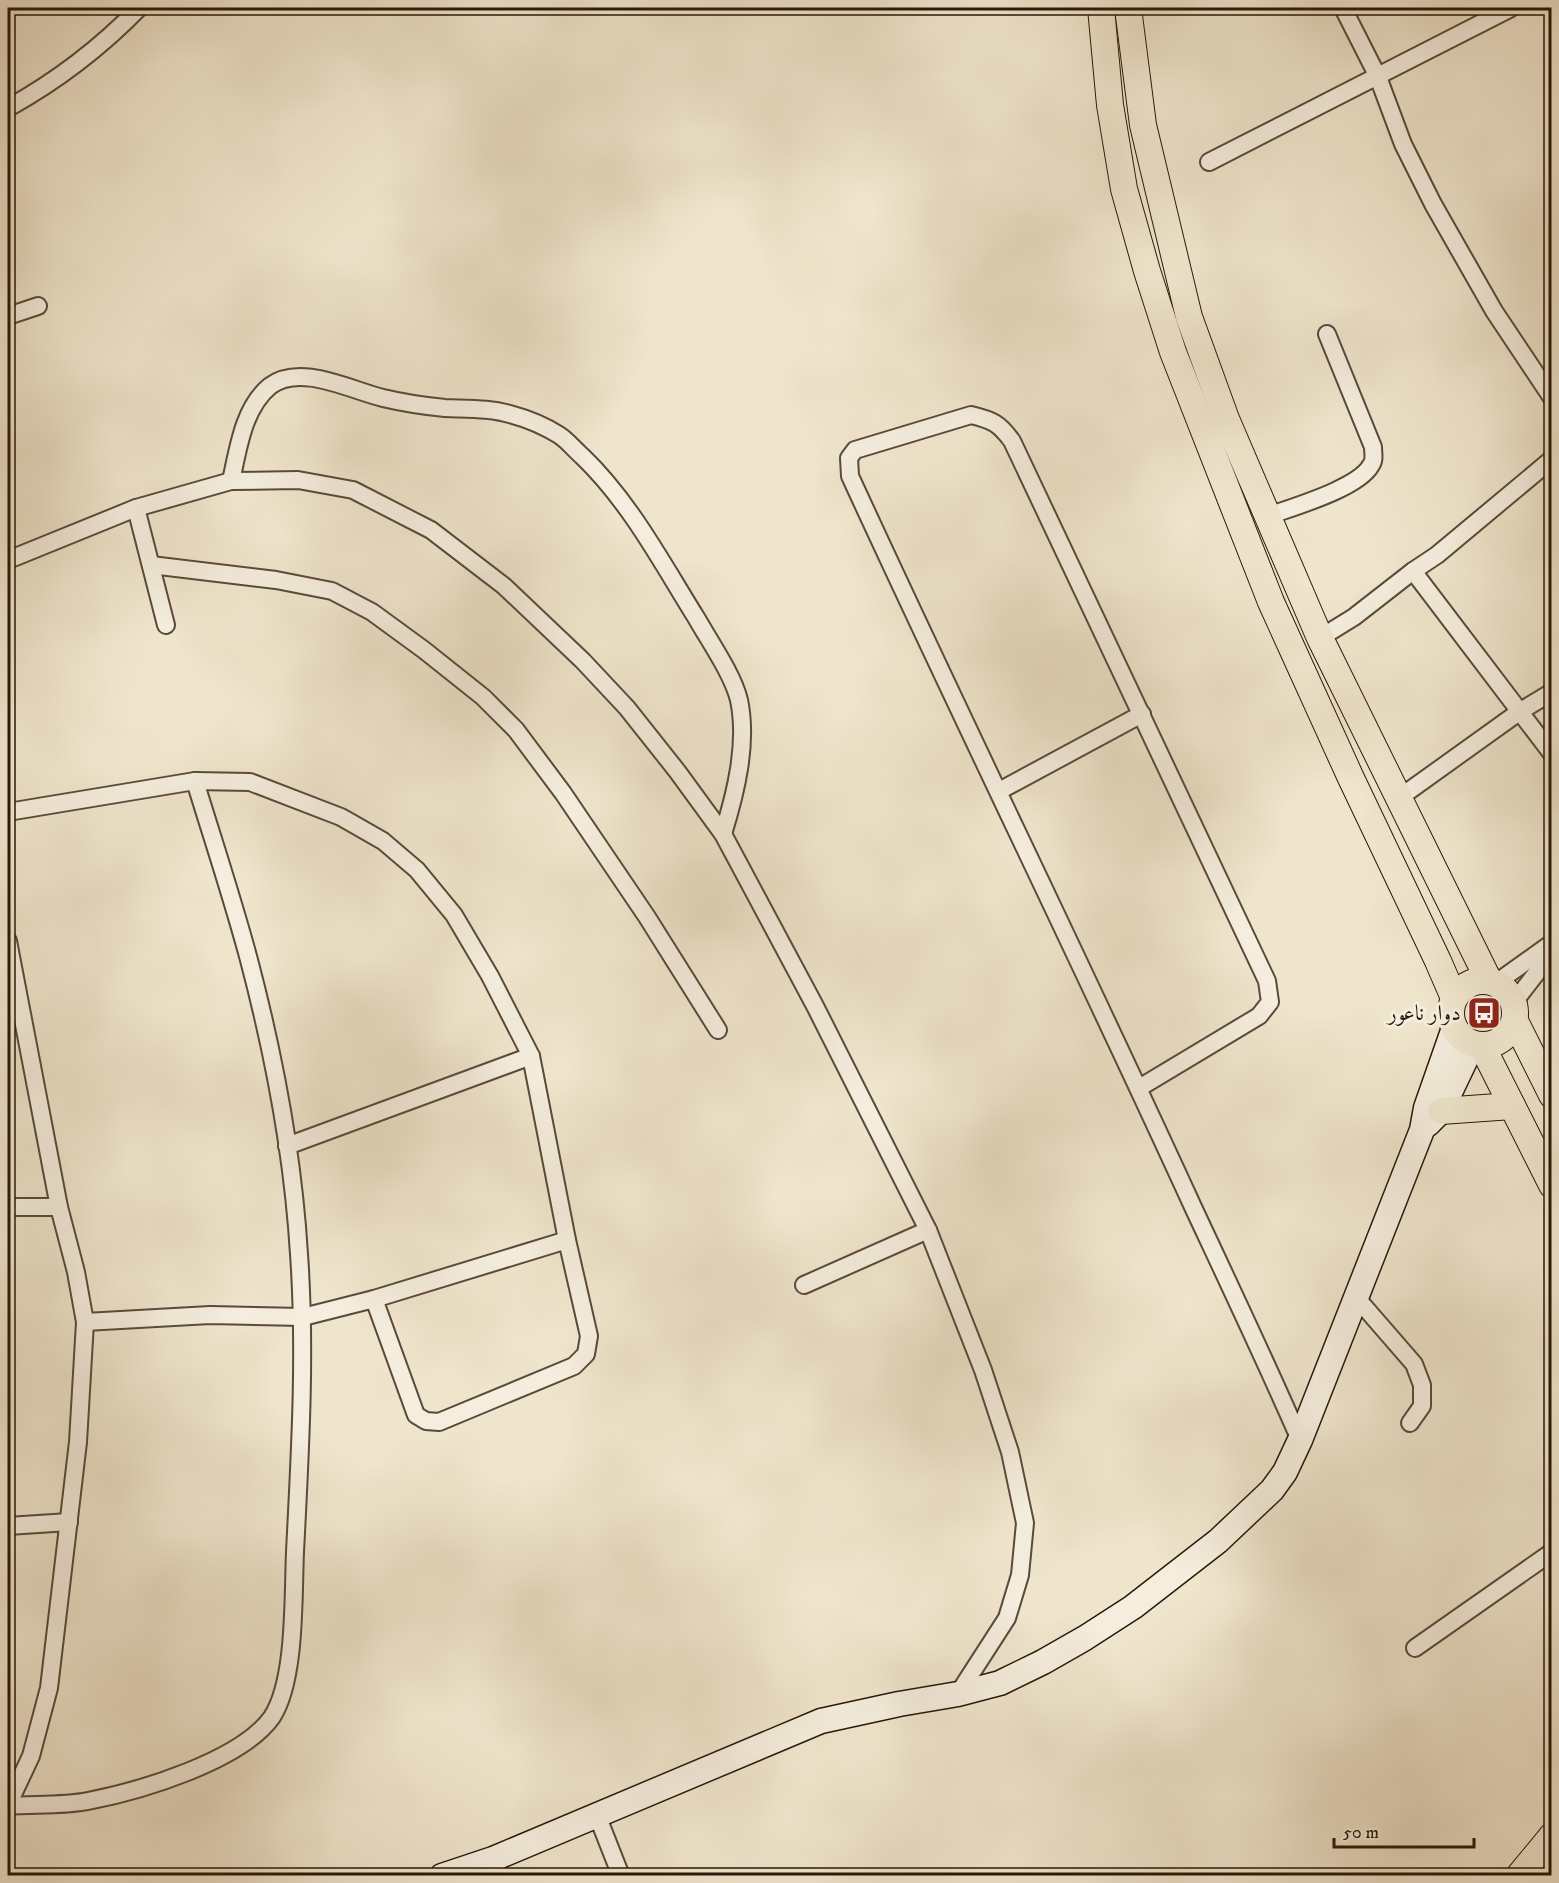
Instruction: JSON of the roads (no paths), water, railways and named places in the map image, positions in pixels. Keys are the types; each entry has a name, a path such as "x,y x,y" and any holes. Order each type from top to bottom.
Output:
{"main road":[{"path":"1101,8 1110,105 1124,189 1173,352 1272,602 1454,998"},
{"path":"1128,8 1143,125 1189,316 1226,419 1320,638 1493,982 1507,991 1551,1095"},
{"path":"1493,982 1468,984 1454,998 1450,1013 1470,1039 1512,1106 1551,1185"},
{"path":"1470,1039 1496,1042 1508,1034 1514,1011"},
{"path":"1441,1111 1512,1106"},
{"path":"1519,1875 1551,1836"}],"street":[{"path":"8,108 48,85 139,8"},
{"path":"1342,8 1378,77 1403,144 1433,204 1494,311 1551,398"},
{"path":"1209,162 1511,8"},
{"path":"8,316 38,306"},
{"path":"1268,516 1318,499 1344,487 1364,473 1371,466 1374,458 1373,447 1328,334"},
{"path":"231,481 243,429 256,403 270,387 284,378 300,375 416,405 513,414 560,436 597,471 627,507 722,662 738,697 742,727 740,754 733,800 723,834"},
{"path":"1139,1088 1259,1016 1270,1002 1267,981 1012,441 1002,427 990,419 971,415 855,450 849,458 850,476 1139,1088 1300,1440"},
{"path":"1320,638 1354,617 1437,555 1551,459"},
{"path":"8,560 136,508 231,481 298,480 352,490 430,530 504,586 583,661 627,708 723,834 815,1006 928,1230 983,1370 1010,1452 1024,1523 1020,1575 1007,1618 958,1694"},
{"path":"136,508 166,625"},
{"path":"151,565 276,580 332,591 372,612 483,697 516,730 563,793 647,917 718,1030"},
{"path":"1413,571 1551,754"},
{"path":"1399,798 1551,692"},
{"path":"999,791 1142,714"},
{"path":"8,812 195,781 250,782 341,817 383,842 417,870 454,915 490,976 531,1056 567,1240 589,1336 586,1354 574,1366 439,1422 426,1420 416,1415 374,1299"},
{"path":"8,941 12,988 59,1207 76,1272 85,1322 78,1442 49,1688 31,1756 8,1805 86,1801 202,1767 243,1744 271,1717 282,1695 289,1666 298,1501 303,1317 299,1250 287,1146 262,1016 248,956 195,781"},
{"path":"1493,982 1551,943"},
{"path":"1514,1011 1551,953"},
{"path":"1422,1130 1441,1111 1470,1039"},
{"path":"442,1875 496,1867 597,1815 821,1721 958,1694 1000,1683 1043,1662 1133,1607 1218,1541 1272,1490 1285,1472 1300,1440 1422,1130 1425,1108 1470,1039"},
{"path":"287,1146 531,1056"},
{"path":"8,1207 59,1207"},
{"path":"804,1285 928,1230"},
{"path":"85,1322 210,1315 303,1317 374,1299 567,1240"},
{"path":"1355,1296 1414,1364 1422,1385 1422,1406 1410,1423"},
{"path":"8,1526 69,1522"},
{"path":"1415,1648 1551,1552"},
{"path":"597,1815 621,1875"}],"place":[{"name":"دوار ناعور","path":"1484,1013"}]}
